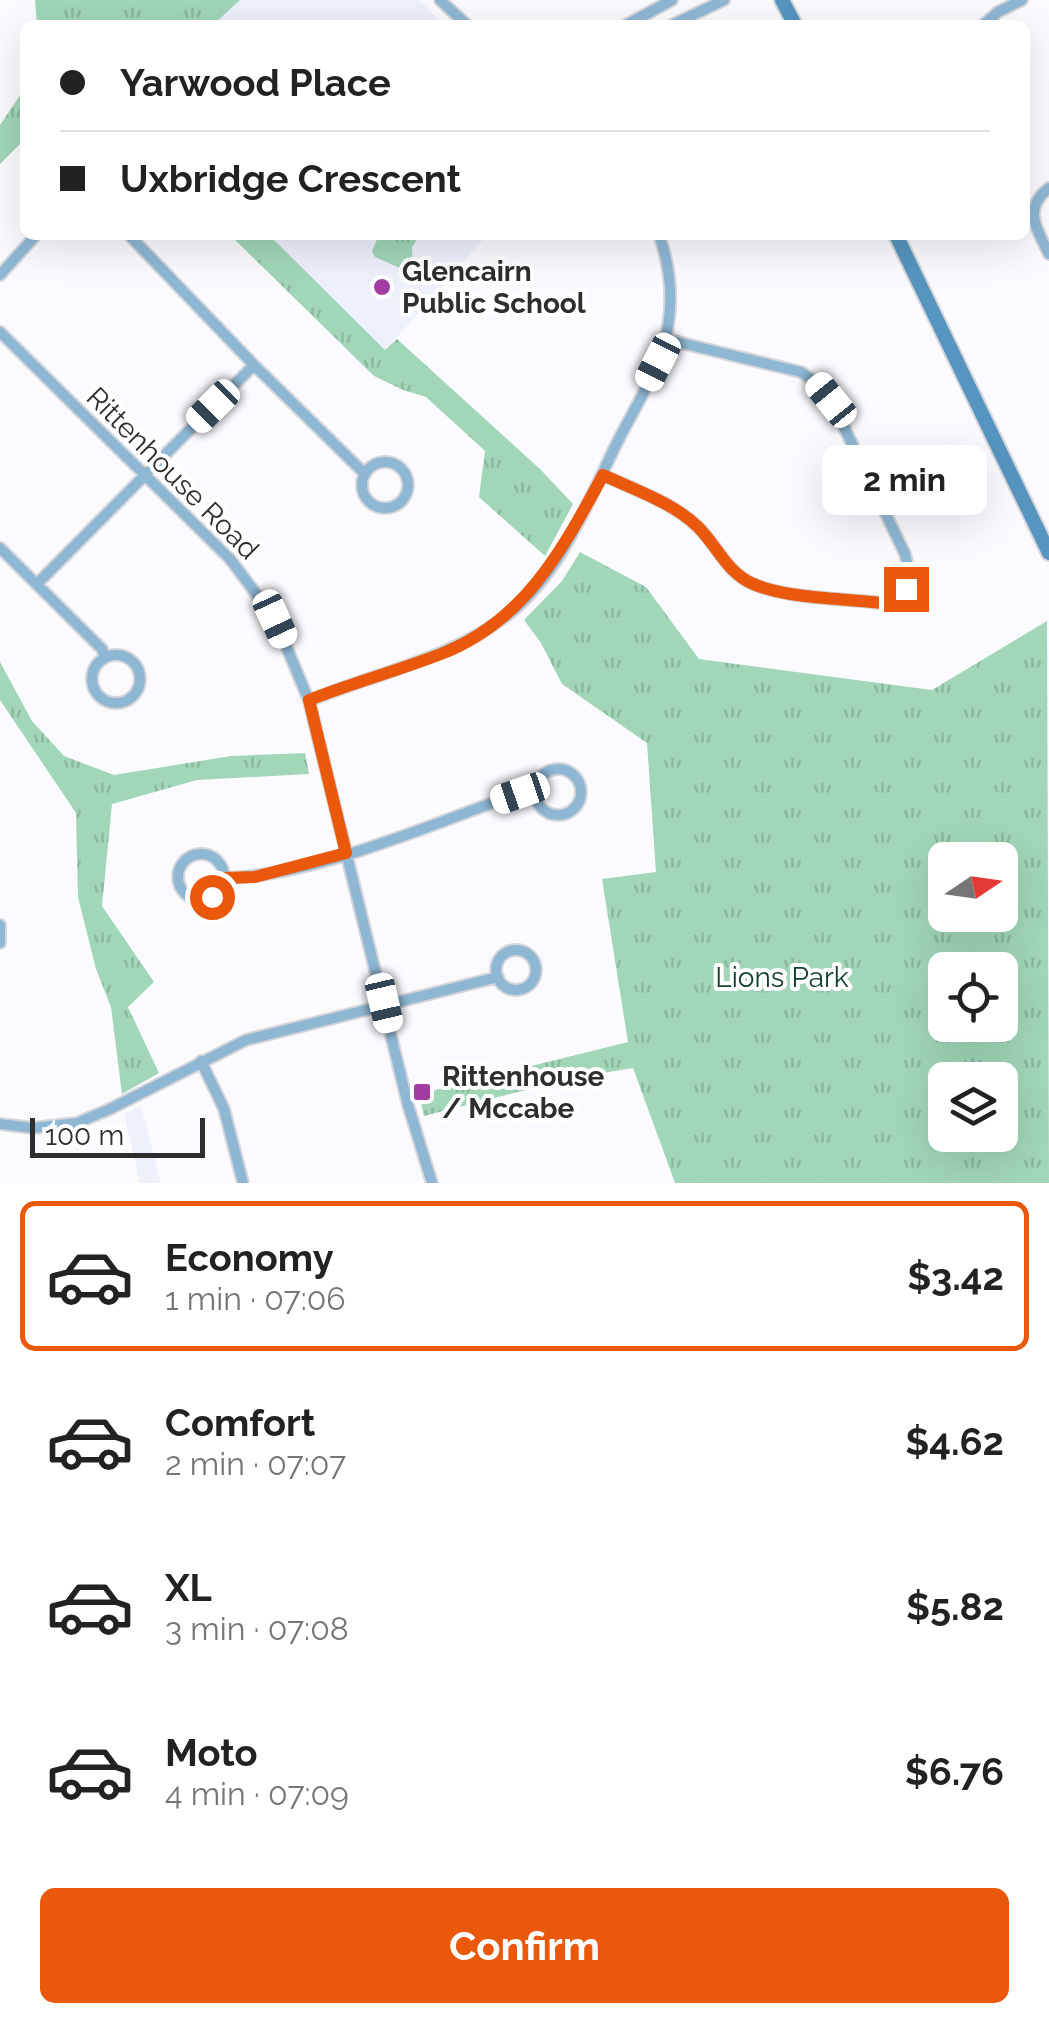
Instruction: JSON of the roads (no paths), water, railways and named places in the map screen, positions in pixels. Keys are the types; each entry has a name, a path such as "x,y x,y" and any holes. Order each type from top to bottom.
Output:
{"street":[{"path":"440,0 462,20"},
{"path":"635,20 672,0"},
{"path":"682,20 724,0"},
{"path":"988,20 1022,0"},
{"path":"1049,188 1032,209 1032,220 1049,254"},
{"path":"0,275 32,240"},
{"path":"135,240 365,474"},
{"path":"309,700 445,653 508,615 536,585 558,555 603,475 658,362 665,339 670,290 661,240"},
{"path":"898,240 1049,553"},
{"name":"Rittenhouse Road","path":"0,332 249,581 275,619 309,700 421,1156 432,1183"},
{"path":"603,475 687,518 700,528 734,573 752,584 784,592 881,603 896,599 909,584 911,575 905,554 831,400 817,383 801,372 665,339"},
{"path":"37,584 254,365"},
{"path":"376,464 394,464 406,474 406,495 390,508 376,506 362,490 365,474 376,464"},
{"path":"0,548 102,649 105,658"},
{"path":"119,656 138,670 137,690 126,701 105,701 93,687 94,668 105,658 119,656"},
{"path":"562,769 575,776 581,796 574,810 559,816 545,812 535,793 542,776 562,769"},
{"path":"224,878 255,877 346,853 520,793 535,793"},
{"path":"204,854 216,860 224,878 218,892 199,900 182,890 178,875 184,862 204,854"},
{"path":"0,925 0,943"},
{"path":"0,1124 33,1128 77,1122 246,1040 498,978"},
{"path":"201,1061 224,1109 243,1183"}],"place":[{"name":"Glencairn Public School","path":"382,287"},
{"name":"Rittenhouse / Mccabe","path":"422,1092"}],"park label":[{"name":"Lions Park","path":"782,977"}]}
